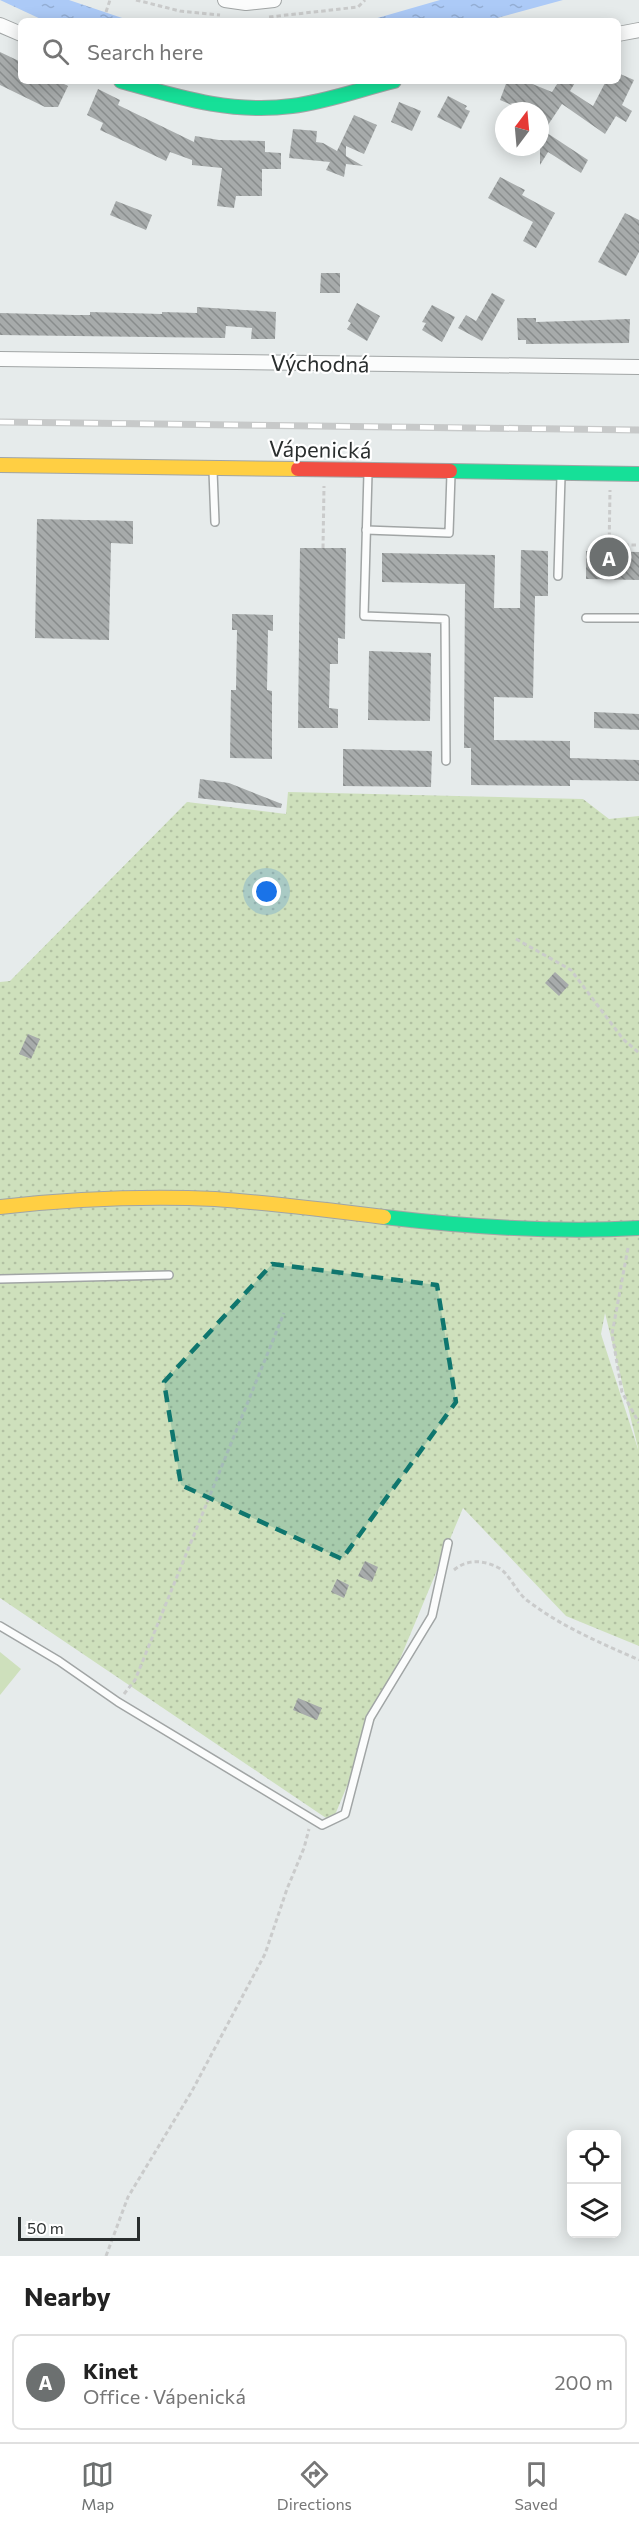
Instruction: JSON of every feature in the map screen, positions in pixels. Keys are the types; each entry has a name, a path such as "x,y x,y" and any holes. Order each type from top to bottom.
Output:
{"street":[{"path":"225,0 246,3 274,0"},
{"path":"0,25 18,33"},
{"path":"621,33 639,30"},
{"path":"131,84 203,104 250,107 292,106 382,84"},
{"name":"Východná","path":"0,359 639,367"},
{"name":"Vápenická","path":"0,465 639,474"},
{"path":"0,1207 92,1198 187,1198 285,1205 478,1228 565,1232 635,1228"}],"lane":[{"path":"213,468 215,522"},
{"path":"368,470 364,616 445,620 446,761"},
{"path":"366,530 449,533 451,471"},
{"path":"558,576 561,473"},
{"path":"586,618 639,618"},
{"path":"0,1280 169,1275"},
{"path":"0,1626 59,1661 118,1702 322,1825 345,1814 370,1718 432,1616 448,1543"}],"path":[{"path":"106,12 110,0"},
{"path":"323,548 324,470"},
{"path":"609,552 610,474"},
{"path":"609,545 639,545"},
{"path":"516,939 571,970 623,1039 639,1053"},
{"path":"635,1228 612,1334 622,1392 639,1423"},
{"path":"118,1702 135,1680 284,1313"},
{"path":"439,1582 462,1563 482,1561 500,1568 526,1600 568,1628 639,1660"},
{"path":"106,2256 128,2197 192,2091 265,1954 304,1848 311,1818"}],"highlighted area":[{"path":"272,1264 437,1285 456,1402 342,1559 181,1485 164,1382"}],"green space":[{"path":"288,792 583,799 609,819 639,816 639,1646 566,1616 463,1508 332,1822 0,1598 0,982 10,981 187,802 286,814","holes":["605,1313 638,1449 601,1334"]},
{"path":"0,1652 21,1669 0,1695"}],"water":[{"path":"0,0 69,0 122,18 39,18"},
{"path":"440,0 563,0 497,18 377,18"}],"building":[{"path":"0,52 18,61 18,84 64,84 68,86 58,107 45,107 0,85"},
{"path":"621,74 634,80 622,105 632,111 626,122 616,116 605,134 562,104 549,124 549,102 505,102 500,100 506,84 532,84 552,92 557,84 574,84 570,91 593,106 604,84 621,84"},
{"path":"98,89 120,100 118,105 194,142 195,136 219,140 265,141 265,152 281,153 281,169 262,169 262,196 236,196 234,208 217,206 222,168 192,165 192,160 170,152 166,161 100,130 103,123 87,115"},
{"path":"448,96 467,106 465,109 470,111 461,129 437,117"},
{"path":"399,102 421,111 412,131 391,122"},
{"path":"354,115 377,125 364,154 346,146 346,156 363,166 346,164 344,177 326,170 330,162 289,158 293,129 317,131 316,142 323,143 337,151"},
{"path":"549,134 588,160 581,173 549,153"},
{"path":"540,156 546,156 540,165"},
{"path":"500,177 525,190 522,195 555,213 536,248 523,241 533,222 488,198"},
{"path":"116,201 152,215 146,230 110,215"},
{"path":"625,213 639,220 639,252 626,276 598,262"},
{"path":"321,273 340,273 340,293 320,293"},
{"path":"492,293 505,300 482,341 458,328 466,315 476,321"},
{"path":"357,303 380,316 367,341 347,329 351,323 348,321"},
{"path":"432,305 455,317 442,342 422,330 426,323 422,322"},
{"path":"197,307 276,312 275,339 251,339 252,328 226,326 225,338 0,335 0,313 90,315 90,312 197,313"},
{"path":"517,318 536,318 536,322 630,319 629,343 526,344 526,340 518,340"},
{"path":"37,519 133,521 133,544 111,543 109,640 35,638"},
{"path":"300,548 346,548 345,639 338,638 338,664 330,664 329,708 338,709 338,728 298,728"},
{"path":"521,550 548,551 548,596 535,596 533,698 494,697 494,740 570,741 570,758 639,760 639,781 570,780 570,786 471,785 471,748 464,748 465,584 382,582 382,553 495,555 494,608 520,608"},
{"path":"586,551 639,552 639,580 586,579"},
{"path":"232,614 273,615 273,631 268,630 267,690 272,691 272,759 230,758 231,690 236,690 237,630 232,630"},
{"path":"369,651 431,653 430,721 368,720"},
{"path":"594,712 639,714 639,730 594,728"},
{"path":"343,749 432,751 431,787 343,786"},
{"path":"200,779 229,783 282,804 281,808 198,798"},
{"path":"555,972 569,985 559,996 545,983"},
{"path":"28,1034 40,1039 31,1059 19,1054"},
{"path":"365,1561 378,1567 372,1582 358,1576"},
{"path":"337,1579 349,1585 344,1598 331,1592"},
{"path":"298,1698 322,1708 317,1720 293,1710"}],"railway":[{"path":"0,422 639,430"}],"traffic: fast":[{"path":"132,84 205,102 248,108 318,102 383,84"},
{"path":"450,471 639,474"},
{"path":"384,1217 511,1228 575,1230 639,1228"}],"traffic: slow":[{"path":"0,465 298,469"},
{"path":"0,1207 108,1199 188,1198 321,1209 384,1217"}],"traffic: jam":[{"path":"298,469 450,471"}],"place":[{"name":"Kinet","path":"609,557"}]}
